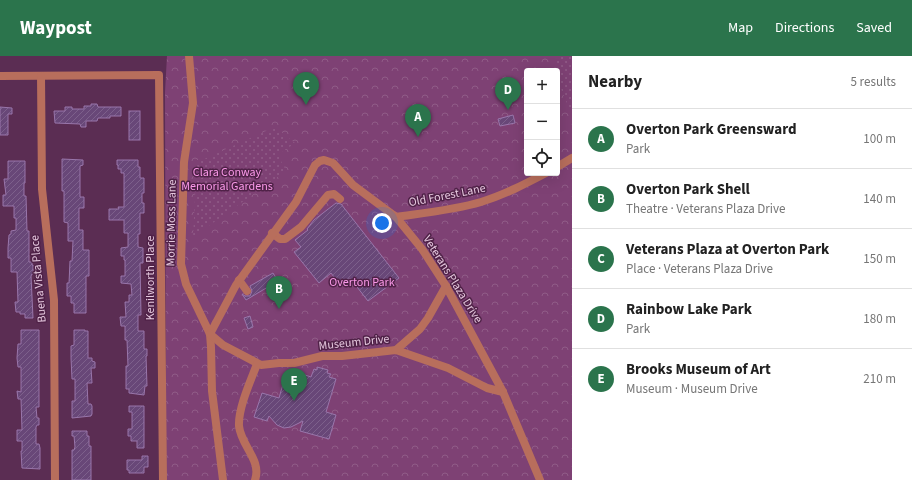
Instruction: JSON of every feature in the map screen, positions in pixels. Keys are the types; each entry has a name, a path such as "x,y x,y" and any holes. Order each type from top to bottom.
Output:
{"street":[{"name":"Morrie Moss Lane","path":"189,56 193,103 184,162 181,264 186,284 210,334 212,391 223,480"},
{"name":"Kenilworth Place","path":"41,76 159,75 163,480"},
{"path":"0,76 41,76"},
{"name":"Buena Vista Place","path":"41,76 42,190 54,300 56,480"},
{"path":"560,165 572,158"},
{"name":"Veterans Plaza Drive","path":"210,334 239,280 296,202 315,165 324,160 333,163 353,185 396,217 422,249 446,286 503,392 540,480"},
{"name":"Old Forest Lane","path":"396,217 481,202 497,197 540,176"},
{"path":"272,234 285,240 301,227 328,195 334,194 340,199"},
{"path":"239,280 248,291"},
{"path":"396,350 420,329 446,286"},
{"name":"Museum Drive","path":"210,334 223,345 257,364 294,364 322,356 342,356 396,350 448,368 487,388 503,392"},
{"path":"255,480 257,472 255,462 242,436 239,424 240,414 257,364"}],"green space":[{"name":"Overton Park","path":"167,56 572,56 572,480 166,480 165,92"},
{"path":"557,56 572,56 572,115 560,85 560,68 557,68"},
{"name":"Clara Conway Memorial Gardens","path":"275,127 295,143 278,155 286,171 193,237 197,160 202,160"}],"building":[{"path":"91,104 97,104 98,107 121,107 121,116 98,118 97,121 86,121 86,127 81,127 80,124 55,123 54,111 65,111 65,107 72,107 72,109 84,109 84,106 91,106"},
{"path":"0,107 12,108 12,114 8,114 8,135 0,135"},
{"path":"129,111 140,111 140,140 129,140"},
{"path":"513,115 515,123 500,126 498,119"},
{"path":"62,159 83,160 83,165 80,166 80,197 84,197 84,208 79,208 79,230 83,230 83,250 89,250 89,276 86,276 86,313 74,313 74,303 71,303 71,296 67,296 67,283 69,283 73,241 68,241 68,223 64,222"},
{"path":"117,160 138,160 138,167 140,167 140,178 144,178 142,203 144,203 144,213 140,213 140,234 138,234 138,247 143,248 143,263 140,263 141,315 138,315 138,331 144,331 144,349 147,349 147,386 145,386 144,395 129,393 129,389 126,389 126,366 128,366 127,340 125,340 125,326 121,326 120,317 126,317 125,302 129,302 129,295 132,295 131,284 121,283 121,276 125,276 125,260 124,256 121,256 121,248 128,247 128,233 124,233 124,220 109,220 109,209 119,209 118,207 124,207 124,173 121,173 121,169 118,169"},
{"path":"8,161 25,161 24,196 26,196 27,231 29,231 29,262 32,262 33,265 33,274 31,276 33,318 25,318 25,314 16,312 15,302 18,302 17,272 11,272 11,258 8,258 8,248 9,235 11,234 11,231 16,230 16,218 14,218 14,206 3,206 3,195 6,195 4,179 8,179"},
{"path":"336,203 341,204 399,278 368,301 350,278 340,285 331,273 319,283 294,252 301,247 295,240 308,230 307,229 314,220"},
{"path":"273,273 278,281 246,300 242,294 245,296 250,296 252,291 250,286"},
{"path":"250,316 253,327 248,329 244,318"},
{"path":"21,330 39,330 39,407 36,407 39,425 36,427 36,444 39,444 40,448 40,469 22,468 22,441 17,441 17,430 22,430 21,399 18,399 17,391 21,392 21,367 18,367 17,358 18,344 21,344"},
{"path":"74,330 88,331 88,358 92,358 92,361 95,362 95,368 91,368 92,383 87,383 88,404 91,404 92,406 92,414 91,416 72,418 72,401 75,401 75,379 72,379 71,346 74,345"},
{"path":"317,367 328,370 327,373 331,374 329,377 336,379 326,412 336,415 329,439 300,431 303,421 291,427 284,428 277,425 269,416 267,421 254,417 262,393 279,398 283,384 286,384 286,382 296,385 299,376 302,377 302,374 311,377 314,369 317,370"},
{"path":"129,406 144,406 144,448 137,448 137,441 131,441 131,436 128,436 128,429 132,429 132,412 129,412"},
{"path":"72,431 87,431 87,436 89,436 89,446 91,446 91,480 72,480 72,450 74,450 75,447"},
{"path":"142,456 148,456 148,467 144,467 144,473 129,473 129,470 127,470 127,460 142,460"}],"place":[{"name":"Veterans Plaza at Overton Park","path":"306,105"},
{"name":"Rainbow Lake Park","path":"508,110"},
{"name":"Overton Park Greensward","path":"418,137"},
{"name":"Overton Park Shell","path":"279,309"},
{"name":"Brooks Museum of Art","path":"294,401"}]}
